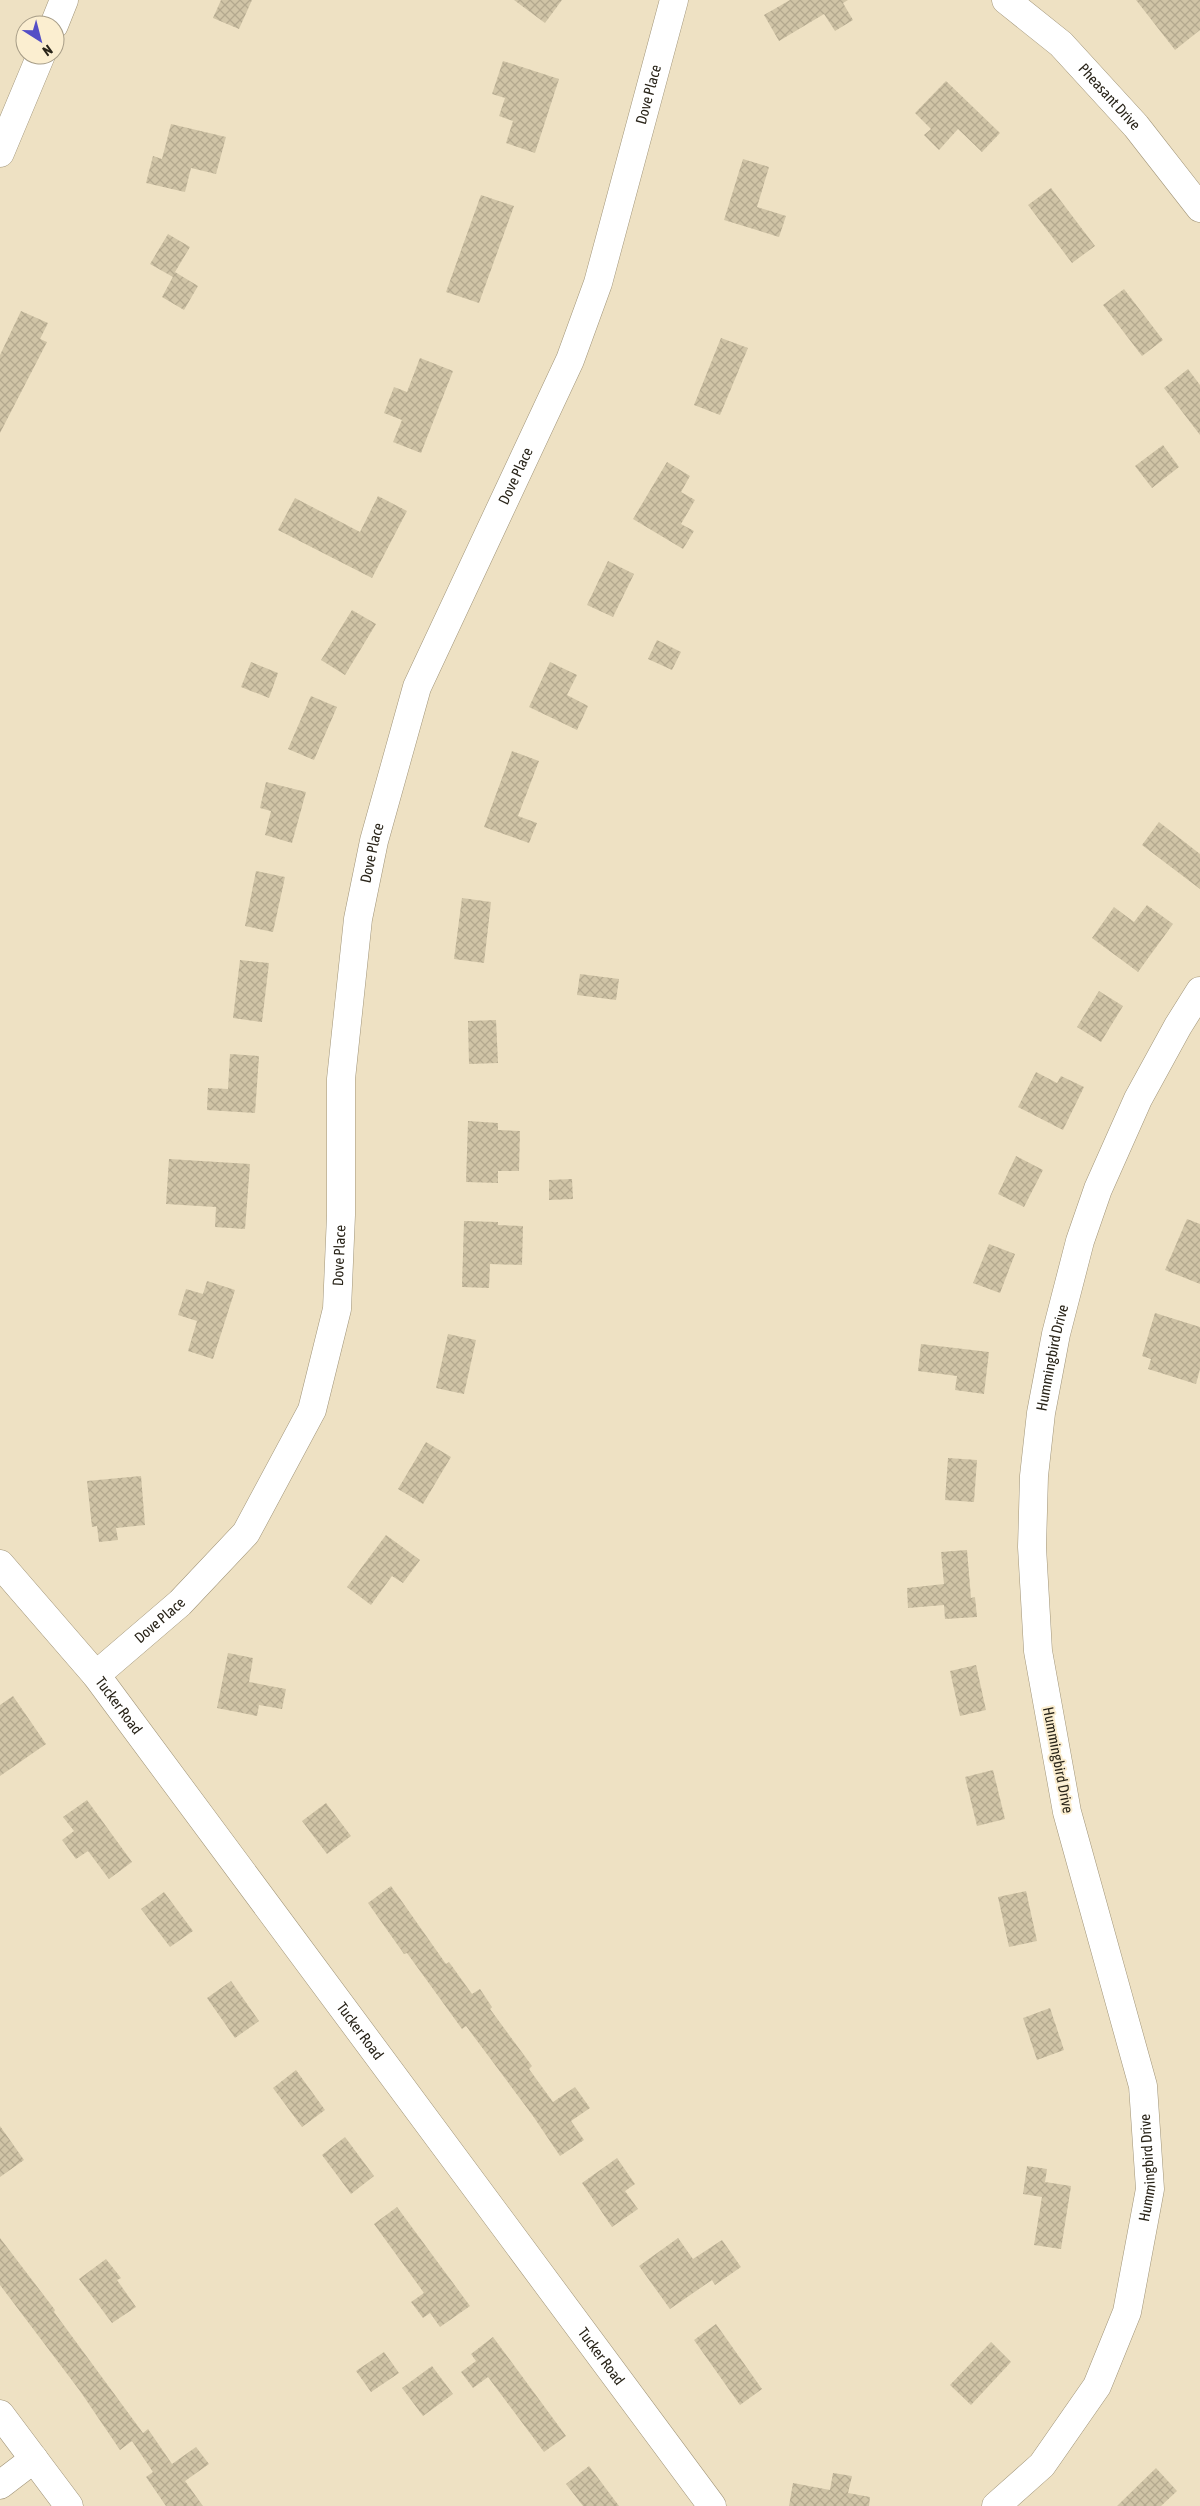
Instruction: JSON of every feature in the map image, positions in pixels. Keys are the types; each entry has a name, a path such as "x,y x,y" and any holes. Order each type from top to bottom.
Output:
{"street":[{"path":"58,15 64,0"},
{"name":"Dove Place","path":"96,1675 180,1604 246,1533 312,1410 337,1309 341,1215 341,1079 358,919 374,842 418,687 570,360 598,283 674,0"},
{"name":"Pheasant Drive","path":"1006,0 1061,44 1136,126 1200,208"},
{"path":"0,153 37,65"},
{"name":"Hummingbird Drive","path":"996,2506 1042,2465 1097,2386 1127,2312 1150,2189 1143,2086 1067,1812 1038,1651 1032,1547 1034,1476 1041,1413 1056,1334 1080,1241 1098,1189 1138,1099 1178,1026 1200,991"},
{"name":"Tucker Road","path":"0,1564 96,1675 712,2506"},
{"path":"0,2414 70,2506"},
{"path":"0,2485 34,2459"}],"building":[{"path":"221,0 252,0 239,29 213,18"},
{"path":"514,0 562,0 545,23"},
{"path":"790,0 848,0 843,3 853,20 835,31 824,14 779,41 764,15"},
{"path":"1136,0 1200,0 1200,30 1175,50"},
{"path":"503,61 559,79 535,153 506,143 513,121 499,116 505,98 492,94"},
{"path":"946,81 1000,133 982,152 958,129 939,150 924,135 931,129 915,113"},
{"path":"171,124 226,137 216,174 191,168 185,192 146,183 153,156 162,159"},
{"path":"743,159 769,167 757,207 786,216 779,237 724,220"},
{"path":"1051,188 1095,246 1072,263 1028,205"},
{"path":"481,195 514,206 479,303 446,292"},
{"path":"168,234 190,247 175,272 198,286 184,310 162,297 173,277 150,264"},
{"path":"1124,289 1163,340 1142,356 1103,305"},
{"path":"21,311 48,323 40,339 47,342 0,433 0,355"},
{"path":"721,338 748,348 720,415 694,405"},
{"path":"420,358 453,371 421,453 393,442 402,420 384,413 394,387 407,392"},
{"path":"1188,369 1200,385 1200,435 1164,388"},
{"path":"1163,445 1179,467 1152,488 1135,466"},
{"path":"667,462 690,476 681,492 695,500 681,524 694,531 683,549 633,519"},
{"path":"378,496 407,511 372,578 278,530 295,498 360,532"},
{"path":"608,561 634,574 613,617 587,605"},
{"path":"352,610 376,624 345,675 321,660"},
{"path":"657,640 681,652 672,670 648,659"},
{"path":"251,662 278,673 269,698 241,687"},
{"path":"550,662 577,675 567,695 588,706 577,730 529,707"},
{"path":"311,696 337,707 314,760 288,749"},
{"path":"512,751 539,761 518,816 537,823 529,843 484,827"},
{"path":"266,782 306,792 292,843 265,835 271,811 260,808"},
{"path":"1159,822 1200,854 1200,889 1142,845"},
{"path":"256,871 285,877 273,932 245,926"},
{"path":"462,898 491,902 484,963 454,959"},
{"path":"1147,905 1173,924 1138,972 1092,938 1114,907 1134,922"},
{"path":"240,960 269,963 262,1022 233,1018"},
{"path":"580,974 619,979 616,1000 577,995"},
{"path":"1099,991 1123,1006 1101,1042 1077,1027"},
{"path":"496,1020 498,1063 469,1064 468,1021"},
{"path":"230,1054 259,1056 255,1113 207,1110 208,1088 228,1089"},
{"path":"1036,1072 1057,1083 1061,1076 1084,1087 1063,1130 1018,1107"},
{"path":"468,1121 498,1123 498,1130 520,1131 519,1171 498,1171 498,1183 466,1182"},
{"path":"1016,1156 1043,1170 1024,1207 998,1194"},
{"path":"169,1159 250,1164 245,1229 215,1227 216,1207 166,1204"},
{"path":"572,1179 573,1199 549,1200 549,1180"},
{"path":"1187,1219 1200,1224 1200,1284 1165,1270"},
{"path":"464,1221 498,1222 498,1225 523,1226 522,1265 490,1264 489,1288 462,1287"},
{"path":"989,1244 1015,1254 1000,1293 973,1283"},
{"path":"207,1281 235,1290 213,1359 188,1351 197,1321 178,1315 186,1289 203,1294"},
{"path":"1155,1313 1200,1327 1200,1369 1196,1384 1148,1369 1151,1359 1142,1356"},
{"path":"448,1334 476,1340 464,1394 436,1388"},
{"path":"921,1344 989,1352 984,1394 955,1390 957,1376 918,1371"},
{"path":"426,1442 451,1457 423,1504 398,1489"},
{"path":"948,1458 977,1460 974,1502 945,1500"},
{"path":"141,1476 145,1525 116,1528 118,1540 99,1542 97,1526 92,1527 87,1481"},
{"path":"386,1535 420,1560 403,1583 392,1576 371,1605 347,1587"},
{"path":"967,1550 971,1598 975,1597 977,1617 945,1619 944,1605 908,1608 907,1588 944,1584 941,1552"},
{"path":"228,1653 253,1658 249,1682 286,1689 282,1709 259,1705 257,1716 217,1708"},
{"path":"976,1665 986,1710 960,1716 950,1671"},
{"path":"13,1696 46,1744 0,1776 0,1705"},
{"path":"993,1770 1005,1819 977,1826 965,1777"},
{"path":"87,1800 132,1862 109,1879 88,1851 76,1859 62,1840 74,1831 63,1817"},
{"path":"326,1803 351,1836 327,1854 302,1821"},
{"path":"391,1886 446,1964 449,1962 472,1994 480,1989 492,2007 490,2009 532,2066 529,2069 553,2102 575,2087 590,2108 571,2121 584,2140 560,2156 533,2116 466,2026 462,2029 407,1953 404,1954 368,1903"},
{"path":"1026,1891 1037,1941 1009,1947 998,1897"},
{"path":"164,1892 193,1931 170,1947 141,1909"},
{"path":"231,1981 259,2021 235,2038 207,1998"},
{"path":"1050,2008 1064,2050 1037,2060 1023,2018"},
{"path":"296,2070 325,2110 302,2127 273,2088"},
{"path":"0,2126 24,2160 0,2177"},
{"path":"345,2137 374,2176 351,2194 322,2155"},
{"path":"617,2158 635,2184 625,2191 638,2209 612,2227 582,2183"},
{"path":"1027,2166 1047,2169 1045,2182 1071,2186 1061,2249 1034,2245 1042,2197 1023,2194"},
{"path":"397,2207 470,2306 440,2327 430,2313 423,2318 411,2302 424,2293 374,2224"},
{"path":"0,2238 55,2310 54,2312 143,2433 148,2429 172,2464 196,2447 209,2464 185,2481 203,2506 166,2506 146,2477 153,2472 132,2441 120,2450 80,2391 0,2285"},
{"path":"678,2238 693,2259 722,2240 741,2267 715,2285 712,2280 670,2309 639,2266"},
{"path":"106,2259 121,2278 117,2280 136,2307 112,2323 79,2279"},
{"path":"716,2324 762,2389 740,2405 694,2340"},
{"path":"493,2337 566,2436 544,2452 488,2377 473,2388 461,2372 476,2361 471,2354"},
{"path":"991,2342 1011,2362 971,2405 950,2385"},
{"path":"384,2352 399,2373 371,2392 356,2371"},
{"path":"432,2366 453,2394 423,2416 402,2388"},
{"path":"589,2466 619,2506 583,2506 566,2484"},
{"path":"1156,2468 1177,2491 1161,2506 1117,2506"},
{"path":"833,2473 852,2476 848,2493 870,2497 869,2506 789,2506 793,2483 830,2490"}]}
